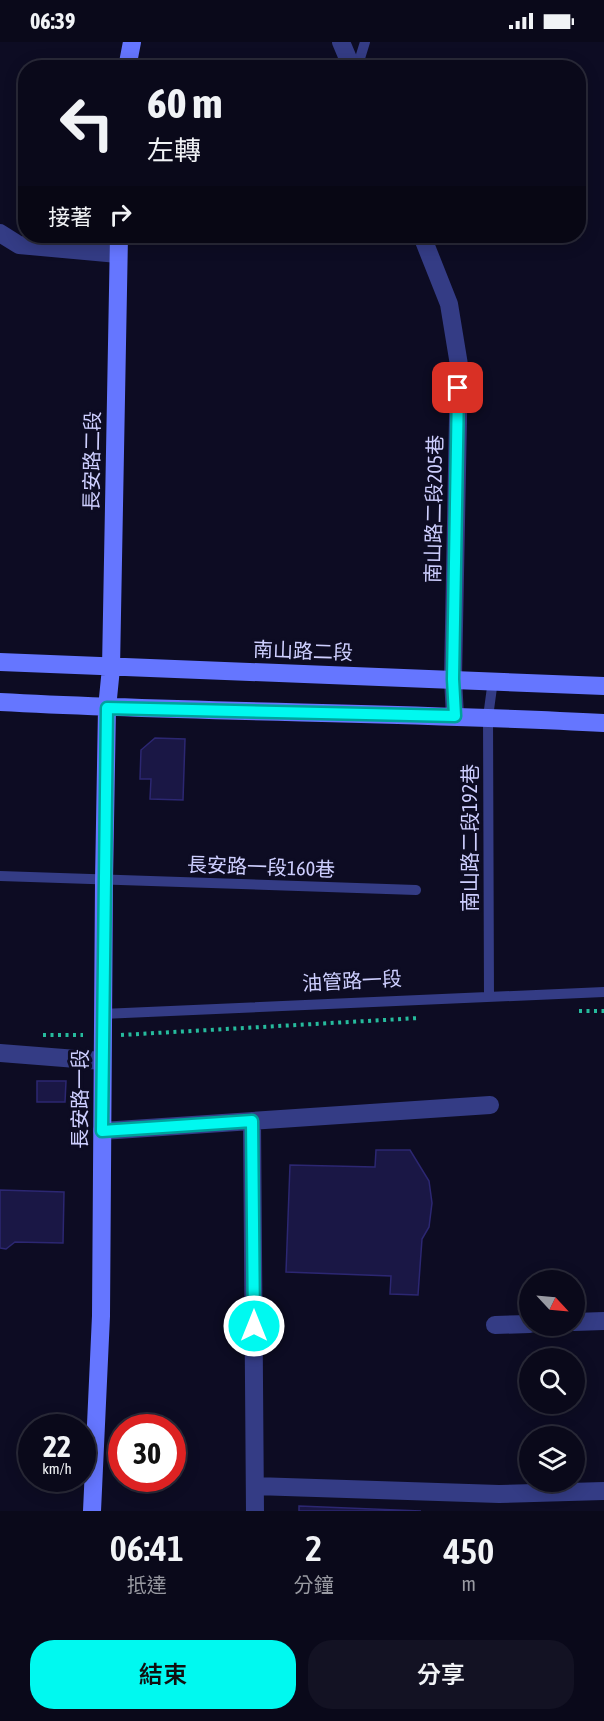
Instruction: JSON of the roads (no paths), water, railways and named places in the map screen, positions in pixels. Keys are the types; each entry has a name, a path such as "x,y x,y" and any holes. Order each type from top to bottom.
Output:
{"street":[{"path":"129,60 132,42"},
{"path":"341,42 349,60"},
{"path":"0,233 19,245 119,245"},
{"name":"南山路二段205巷","path":"425,243 448,304 459,365 453,679 455,716"},
{"name":"長安路二段","path":"109,688 119,245"},
{"name":"南山路二段","path":"0,662 604,686"},
{"name":"長安路一段","path":"92,1511 101,1316 102,1014 109,688"},
{"path":"0,702 107,708 455,716 604,723"},
{"path":"0,1053 102,1060"},
{"path":"102,1131 490,1105"},
{"path":"252,1121 255,1511"},
{"path":"585,1322 604,1321"},
{"path":"495,1325 519,1324"},
{"path":"255,1486 499,1494 604,1491"}],"lane":[{"path":"359,60 365,42"},
{"name":"南山路二段192巷","path":"489,996 488,717 493,680"},
{"name":"長安路一段160巷","path":"0,876 416,890"},
{"name":"油管路一段","path":"102,1014 604,992"}]}
